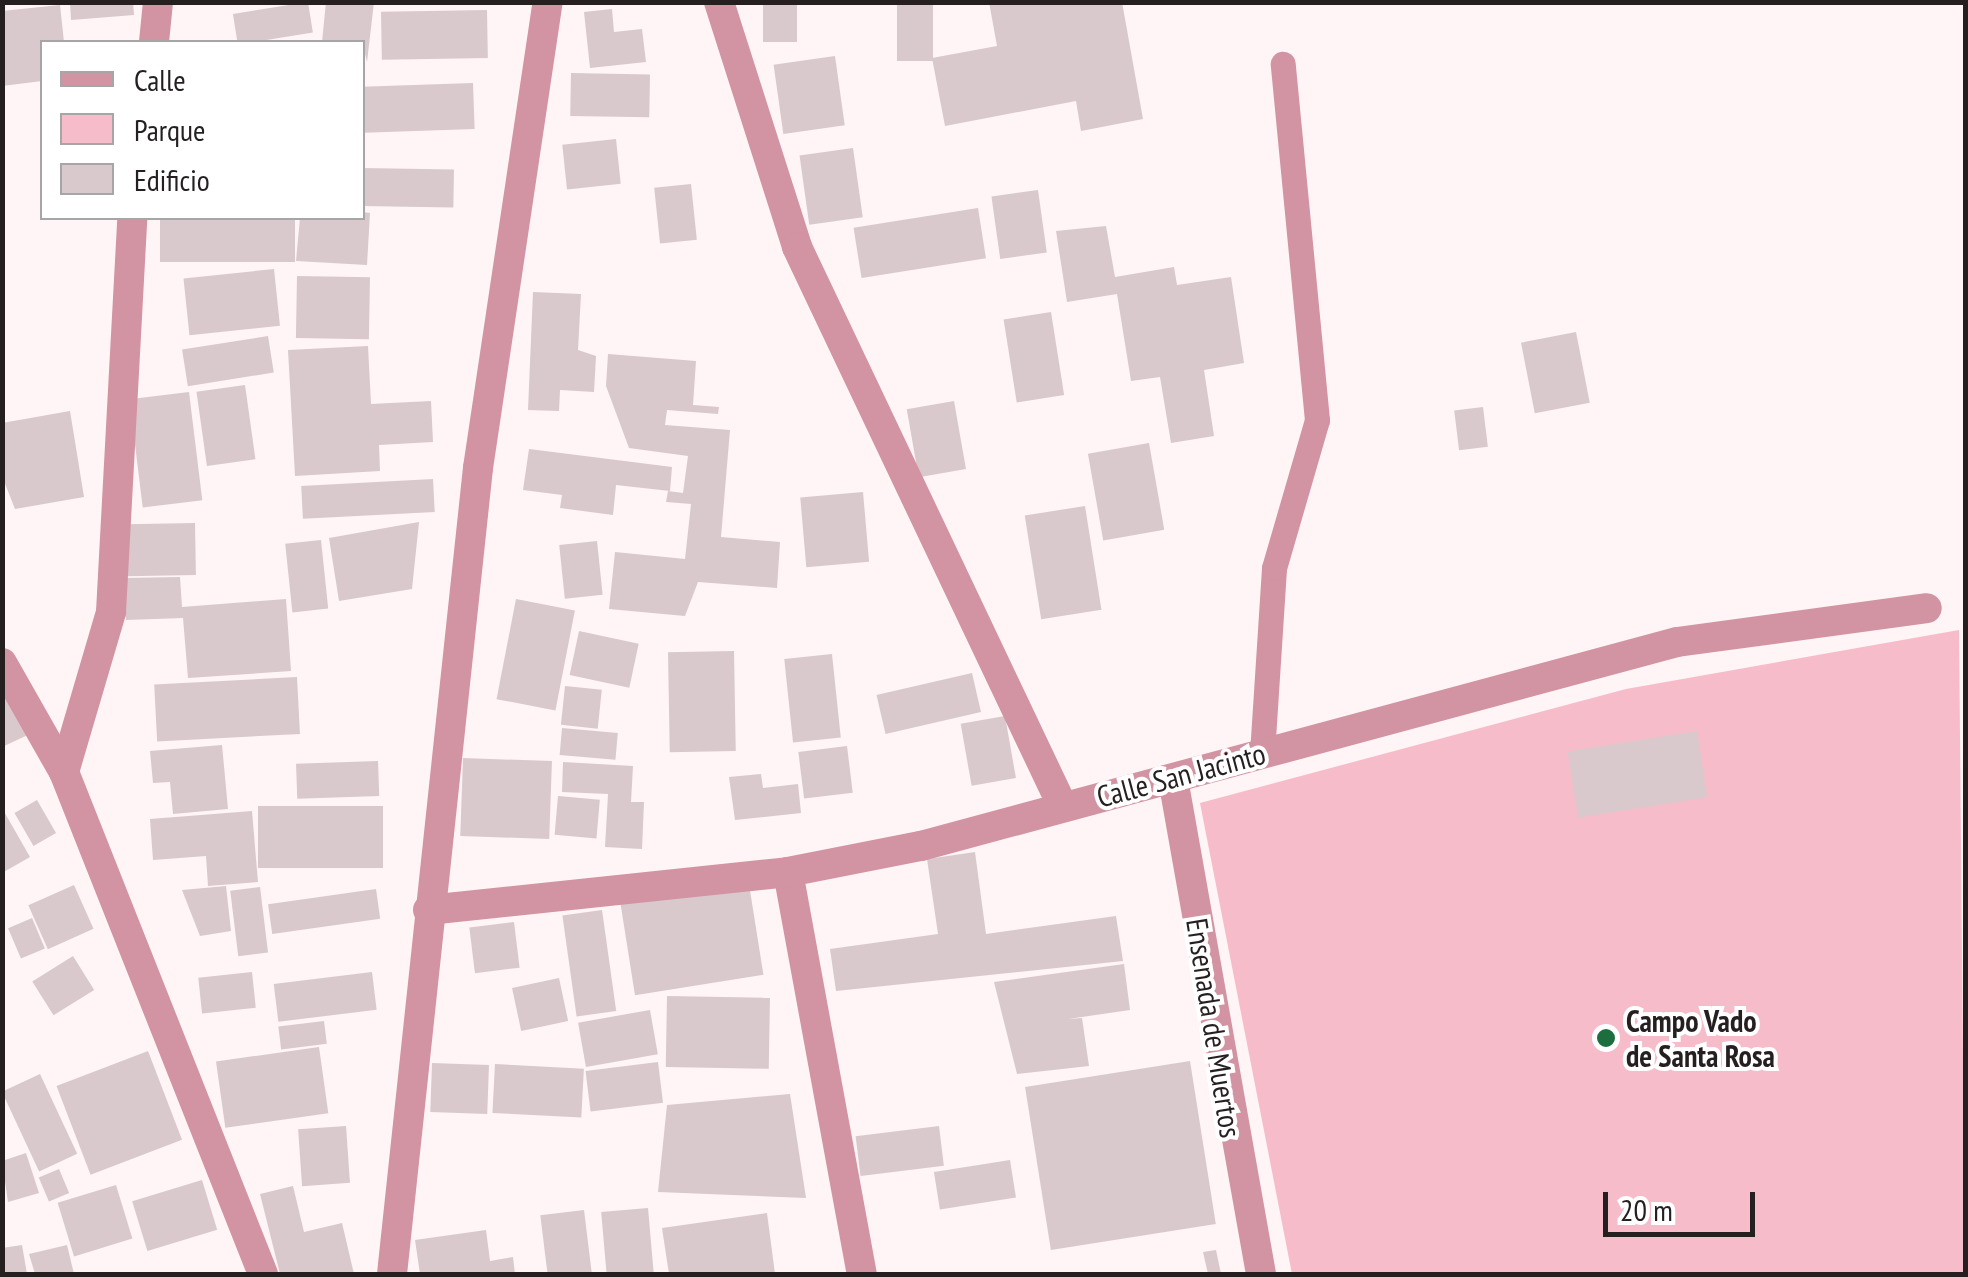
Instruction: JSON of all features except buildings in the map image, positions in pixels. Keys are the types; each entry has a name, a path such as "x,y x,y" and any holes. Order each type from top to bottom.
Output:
{"street":[{"path":"154,40 158,2"},
{"path":"392,1274 478,468 548,2"},
{"path":"720,2 797,246 1062,806"},
{"path":"64,772 111,612 132,220"},
{"name":"Calle San Jacinto","path":"428,910 788,872 1173,780 1676,642 1928,608"},
{"path":"2,663 64,772 263,1274"},
{"name":"Ensenada de Muertos","path":"1173,780 1261,1274"},
{"path":"788,872 862,1274"}],"lane":[{"path":"1262,754 1274,568 1317,420 1283,64"}],"green space":[{"name":"Campo Vado de Santa Rosa","path":"1959,630 1965,1272 1292,1274 1200,803 1626,689"}],"place":[{"name":"Campo Vado de Santa Rosa","path":"1606,1038"}]}
